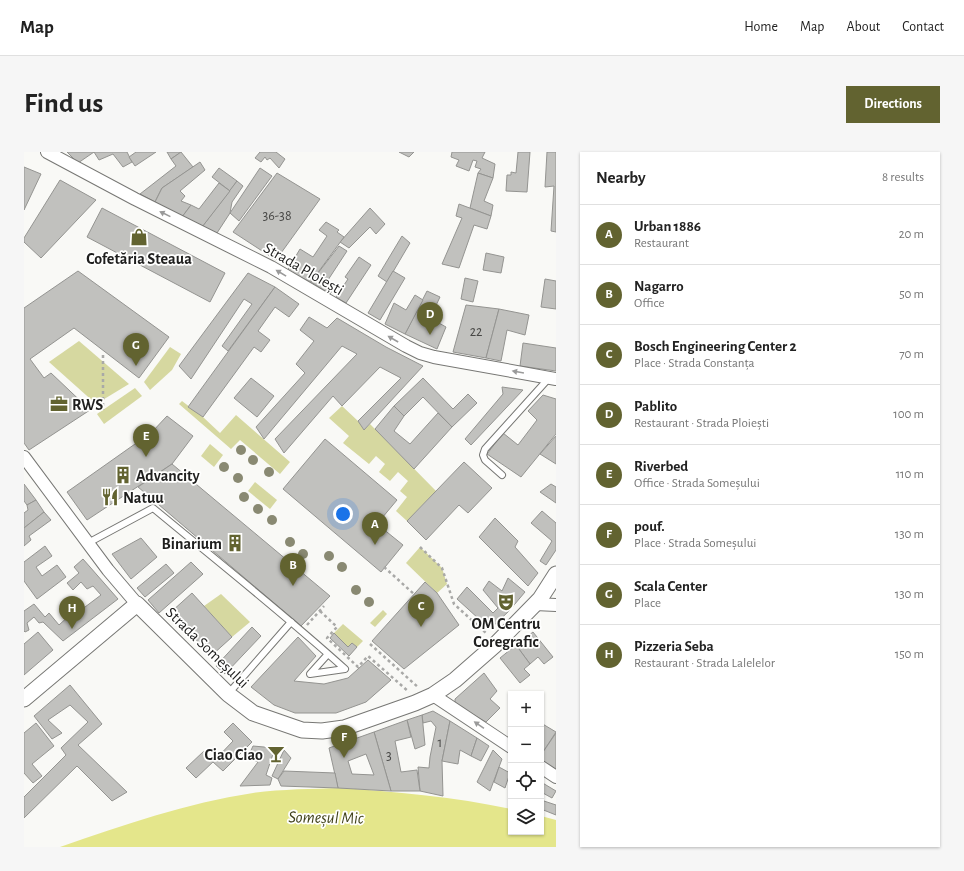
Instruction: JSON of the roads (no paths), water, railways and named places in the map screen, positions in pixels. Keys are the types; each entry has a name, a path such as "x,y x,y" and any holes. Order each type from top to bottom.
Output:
{"street":[{"name":"Strada Ploiești","path":"47,152 271,267 420,353 434,357 552,379"},
{"name":"Strada Someșului","path":"24,457 108,570 137,604 228,694 253,713 302,730 322,731 344,728 415,703 426,692 455,680 495,645 535,604 556,574"},
{"path":"24,698 137,604"},
{"path":"535,604 556,605"},
{"path":"426,692 508,745"},
{"path":"544,769 556,777"}],"lane":[{"path":"502,475 485,460 482,455 485,449 552,379"},
{"path":"88,543 153,508 291,622 328,654 345,669 310,674 328,654"},
{"path":"228,694 291,622"}],"water":[{"name":"Someșul Mic","path":"341,788 384,791 469,801 508,808 508,835 544,835 544,817 556,820 556,847 60,847 155,816 228,797 297,789"}],"place":[{"name":"Cofetăria Steaua","path":"139,237"},
{"name":"Pablito","path":"430,335"},
{"name":"Scala Center","path":"136,366"},
{"name":"RWS","path":"59,404"},
{"name":"Riverbed","path":"146,457"},
{"name":"Advancity","path":"123,475"},
{"name":"Natuu","path":"110,497"},
{"name":"Binarium","path":"235,543"},
{"name":"Urban 1886","path":"375,545"},
{"name":"Nagarro","path":"293,586"},
{"name":"OM Centru Coregrafic","path":"506,602"},
{"name":"Bosch Engineering Center 2","path":"421,627"},
{"name":"Pizzeria Seba","path":"72,629"},
{"name":"Ciao Ciao","path":"276,754"},
{"name":"pouf.","path":"344,758"}]}
